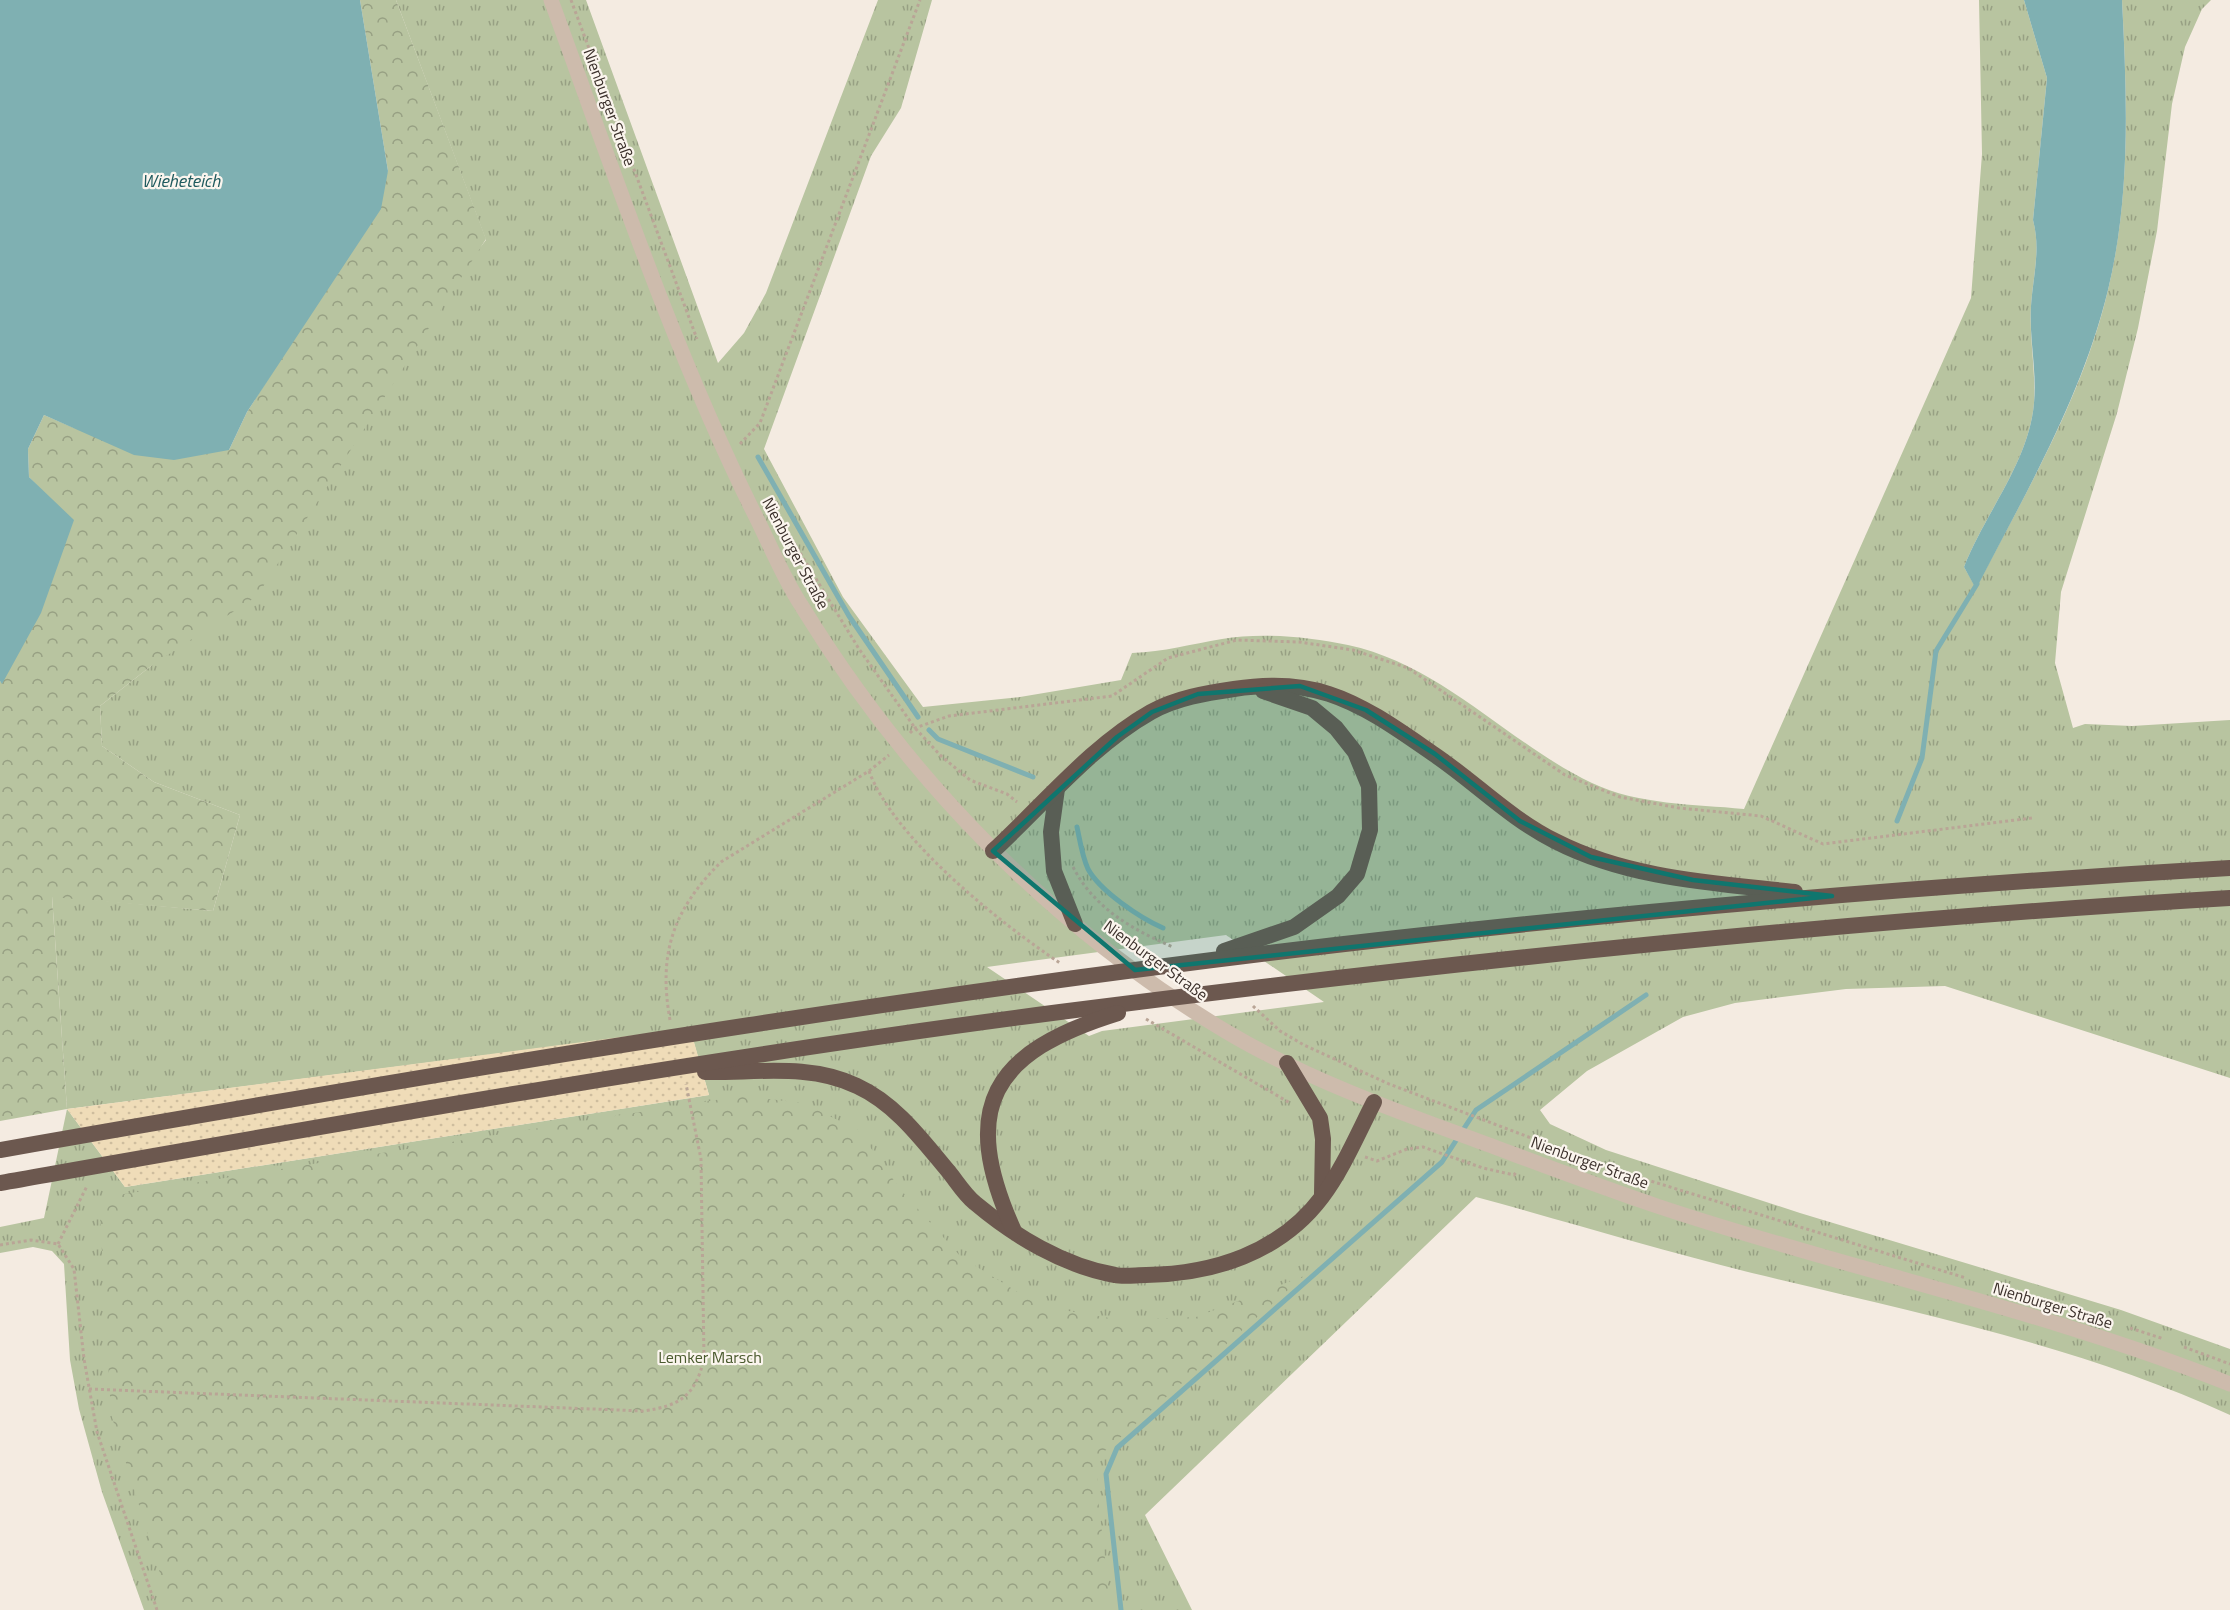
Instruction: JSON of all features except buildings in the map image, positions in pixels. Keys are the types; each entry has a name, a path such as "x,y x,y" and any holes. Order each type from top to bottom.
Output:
{"highway":[{"path":"1171,966 1242,946 1294,927 1338,896 1357,874 1370,830 1369,786 1355,752 1336,728 1311,708 1251,686"},
{"path":"993,851 1057,789 1116,737 1152,712 1198,694 1251,686 1300,686 1331,694 1366,710 1435,754 1520,821 1555,841 1591,856 1642,872 1832,896"},
{"path":"1057,789 1051,832 1054,871 1075,924"},
{"path":"0,1150 721,1030 1257,955 1631,914 1832,896 2081,876 2230,868"},
{"path":"0,1183 407,1111 662,1071 729,1066 1055,1012 1295,982 1759,934 2082,907 2230,898"},
{"path":"1014,1232 996,1192 989,1164 986,1135 992,1102 1007,1074 1026,1054 1075,1026 1162,999"},
{"path":"1287,1063 1320,1118 1323,1139 1321,1198"},
{"path":"729,1066 796,1070 826,1075 857,1086 889,1107 917,1133 973,1202 1014,1232 1060,1259 1116,1276 1176,1275 1221,1267 1279,1239 1321,1198 1374,1102"}],"street":[{"name":"Nienburger Straße","path":"551,0 695,386 724,452 798,601 899,746 993,851 1075,924 1153,984 1230,1034 1287,1063 1374,1102 1664,1208 2085,1333 2230,1384"}],"path":[{"path":"571,0 699,346"},
{"path":"736,435 740,445 760,423 920,0"},
{"path":"766,498 859,649 915,728 941,756 969,780 1007,794 1033,814"},
{"path":"915,728 949,716 1112,696 1168,658 1237,640 1299,642 1353,650 1408,668 1565,775 1620,797 1678,808 1761,816 1823,844 2032,818"},
{"path":"670,1018 665,980 667,951 675,926 687,901 703,880 720,862 869,771 899,746"},
{"path":"1071,863 1081,882 1117,918 1176,948"},
{"path":"1250,1002 1280,1031 1304,1045 1460,1112 1618,1171 1969,1278"},
{"path":"89,1389 643,1411 668,1408 686,1396 693,1388 699,1379 704,1359 701,1159 688,1091"},
{"path":"1437,1152 1460,1160"},
{"path":"58,1244 91,1177"},
{"path":"0,1245 31,1240 58,1244 74,1269 89,1389 98,1432 157,1610"},
{"path":"2123,1326 2167,1341"},
{"path":"2178,1345 2230,1364"}],"highlighted area":[{"path":"1300,686 1366,710 1435,754 1520,821 1591,857 1693,880 1832,896 1135,970 993,851 1117,737 1152,712 1198,694"}],"green space":[{"path":"360,0 396,0 486,239 257,596 151,666 100,706 102,746 154,782 240,815 213,911 52,897 67,1109 0,1121 0,681 2,683 47,496 29,477 28,449 44,415 74,428 229,450 247,412 305,321 388,171"},
{"path":"396,0 586,0 718,363 744,333 766,293 878,0 932,0 901,108 871,156 764,449 843,597 923,707 1020,697 1121,680 1132,653 1237,637 1285,636 1348,645 1382,655 1414,669 1474,706 1561,766 1610,790 1647,800 1744,809 1971,298 1982,154 1979,0 2024,0 2047,78 2033,220 2036,241 2031,306 2034,403 2024,446 1964,567 1976,588 2068,406 2084,368 2108,290 2121,218 2124,182 2126,109 2122,0 2211,0 2202,9 2185,47 2172,104 2157,231 2138,328 2117,413 2061,592 2055,663 2073,728 2085,724 2132,726 2230,720 2230,1078 1945,986 1846,989 1735,1003 1683,1017 1587,1071 1540,1110 1550,1124 1606,1150 1800,1213 2121,1310 2230,1349 2230,1415 2172,1390 2114,1369 1994,1332 1717,1264 1476,1197 1145,1515 1192,1610 144,1610 102,1492 79,1409 70,1360 64,1264 52,1251 33,1247 0,1253 0,1227 44,1218 67,1109 52,896 213,911 240,815 154,782 102,746 100,706 151,666 486,240","holes":["1226,935 1324,1002 1102,1031 1089,1036 987,967","690,1029 709,1095 125,1187 67,1109"]},
{"name":"Lemker Marsch","path":"741,1096 803,1103 858,1130 900,1189 961,1257 1040,1306 1121,1320 1196,1317 1304,1276 1098,1457 1097,1490 1111,1610 167,1610 162,1580 111,1414 99,1198"}],"sand":[{"path":"690,1028 709,1095 125,1187 67,1109"}],"water":[{"name":"Wieheteich","path":"0,0 360,0 388,171 381,209 247,412 229,450 174,460 134,455 44,415 28,449 29,477 74,520 41,613 2,684 0,681"},
{"path":"2024,0 2122,0 2126,109 2124,182 2115,254 2097,330 2051,443 1976,589 1964,567 2024,446 2034,403 2031,306 2036,242 2033,220 2047,78"}],"waterway":[{"path":"758,457 849,616 918,717"},
{"path":"1897,821 1922,758 1936,651 1977,584"},
{"path":"929,730 938,739 1033,777"},
{"path":"1077,827 1084,859 1094,877 1121,903 1163,928"},
{"path":"1121,1610 1106,1474 1117,1448 1442,1162 1476,1110 1646,995"}]}
